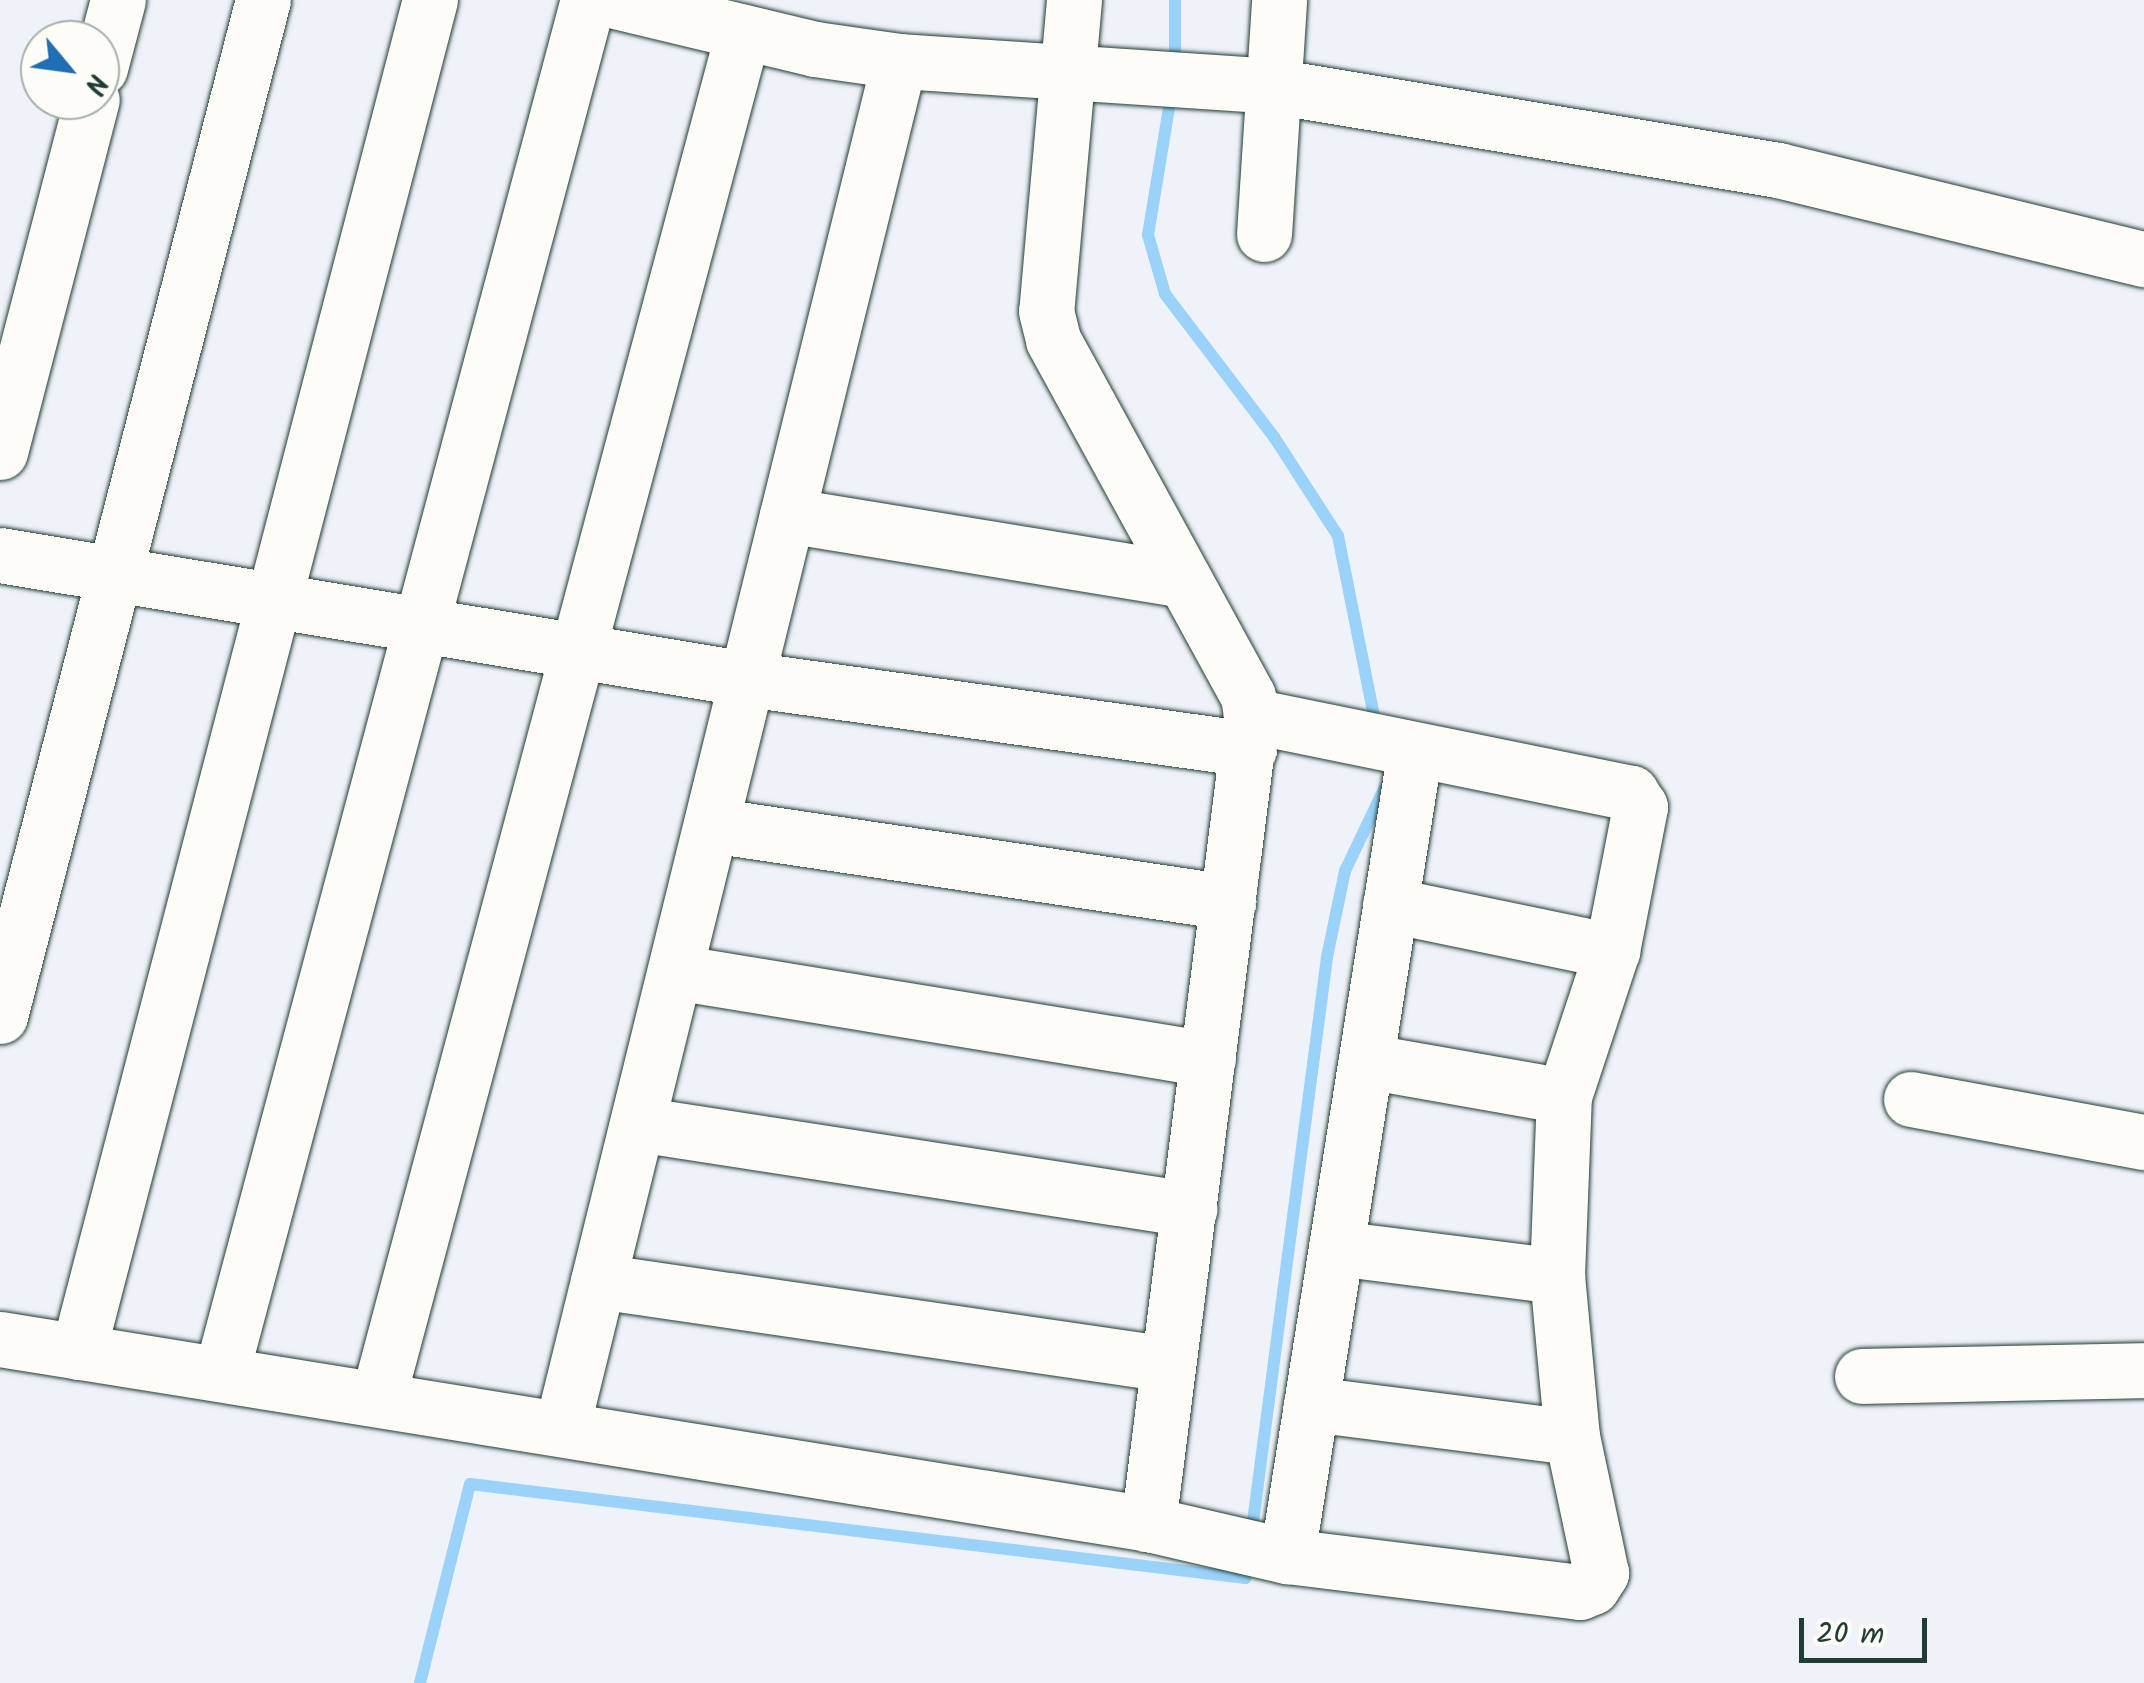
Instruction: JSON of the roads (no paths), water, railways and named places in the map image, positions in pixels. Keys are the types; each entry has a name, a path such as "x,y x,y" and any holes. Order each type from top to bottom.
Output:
{"street":[{"path":"0,1016 262,0"},
{"path":"78,1352 430,0"},
{"path":"221,1374 588,0"},
{"path":"611,0 743,32 899,62 1273,86 1778,170 2144,259"},
{"path":"1074,0 1046,311 1073,381 1248,696 1250,732 1148,1524"},
{"path":"1264,234 1279,0"},
{"path":"378,1398 743,32"},
{"path":"562,1427 899,62"},
{"path":"0,452 87,120"},
{"path":"787,516 1184,580"},
{"path":"0,555 747,679 1415,750 1630,793 1640,808 1612,951 1564,1096 1557,1276 1572,1437 1600,1572 1580,1592 1287,1556 1148,1524 0,1339"},
{"path":"1287,1556 1415,750"},
{"path":"711,825 1228,902"},
{"path":"1390,905 1612,951"},
{"path":"675,972 1208,1059"},
{"path":"1366,1060 1564,1096"},
{"path":"1911,1099 2144,1142"},
{"path":"638,1124 1188,1208"},
{"path":"1336,1248 1557,1276"},
{"path":"598,1281 1168,1364"},
{"path":"1862,1376 2144,1370"},
{"path":"1311,1404 1572,1437"}],"waterway":[{"path":"1175,0 1175,53"},
{"path":"1169,108 1148,235 1165,294 1274,437 1338,536 1376,727"},
{"path":"1251,1537 1327,957 1345,871 1385,787"},
{"path":"420,1683 470,1484 1245,1578 1247,1561"}]}
